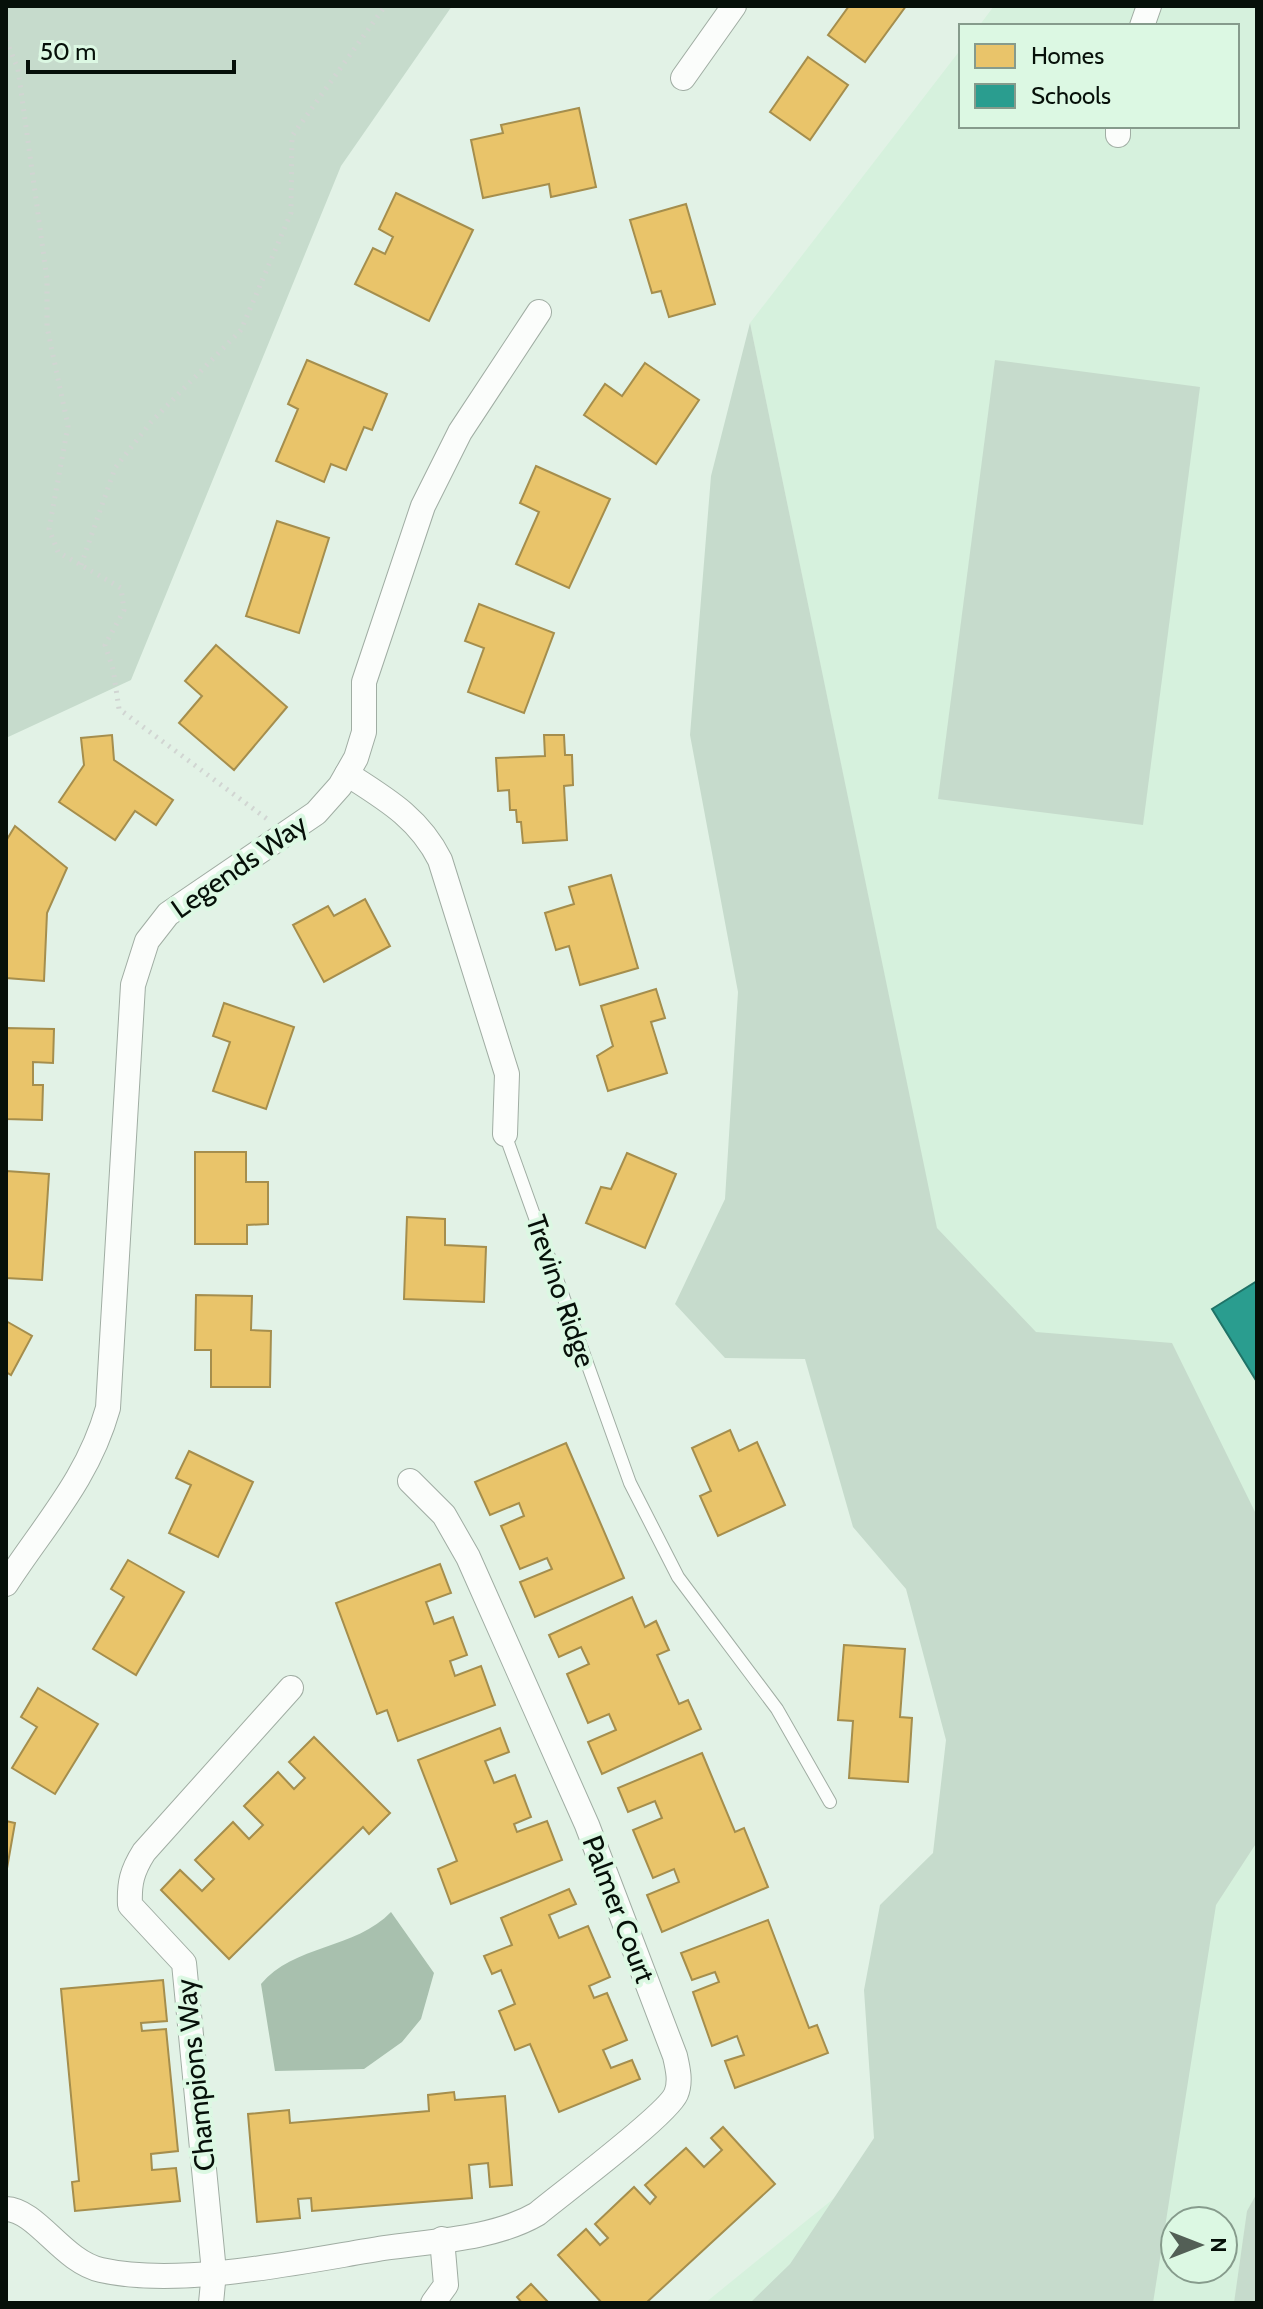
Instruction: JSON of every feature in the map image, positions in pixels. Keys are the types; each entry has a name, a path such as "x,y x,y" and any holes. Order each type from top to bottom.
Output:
{"street":[{"path":"683,78 734,6"},
{"name":"Legends Way","path":"6,1584 75,1486 97,1446 108,1408 133,985 147,941 168,914 316,813 347,774 364,732 364,682 423,506 460,432 539,312"},
{"name":"Trevino Ridge","path":"347,774 405,811 429,836 440,860 507,1074 505,1134"},
{"name":"Palmer Court","path":"6,2209 34,2221 58,2247 100,2270 214,2272 442,2239 520,2224 537,2214 650,2121 675,2095 679,2074 587,1825 468,1557 444,1515 410,1481"},
{"name":"Champions Way","path":"211,2303 214,2272 184,1963 130,1905 129,1884 133,1869 144,1852 291,1688"},
{"path":"433,2303 446,2285 442,2239"}],"lane":[{"name":"Trevino Ridge","path":"505,1134 630,1483 678,1577 777,1709 830,1802"}],"path":[{"path":"81,565 115,468 151,422 241,330 291,213 292,136 385,6"},
{"path":"6,40 18,69 47,279 47,327 68,426 49,529 58,552 121,588 124,610 105,645 113,669 119,709 286,833"}],"shaded area":[{"path":"6,6 452,6 341,166 131,680 6,738"},
{"path":"994,6 1257,6 1257,2303 705,2303 1093,1988 750,323 959,52 959,128 1239,128 1239,24 980,24"},
{"path":"750,323 937,1228 1036,1332 1172,1343 1257,1516 1257,1842 1216,1905 1169,2205 1159,2205 1159,2265 1153,2303 750,2303 790,2264 874,2138 864,1990 880,1905 933,1853 946,1740 906,1589 853,1527 805,1359 725,1358 675,1304 725,1199 738,992 690,735 711,476"},
{"path":"995,360 1200,387 1143,825 938,799"},
{"path":"391,1912 434,1973 421,2019 402,2042 364,2069 275,2071 261,1984 274,1971 290,1962 360,1933"},
{"path":"1257,2193 1257,2303 1234,2303 1239,2285 1247,2211"}],"building: Homes":[{"path":"849,6 906,6 865,62 828,35"},
{"path":"808,57 848,85 810,140 770,112"},
{"path":"579,108 596,187 551,197 549,184 483,198 471,140 503,133 501,125"},
{"path":"396,193 473,230 429,321 355,284 373,248 385,254 393,237 379,229"},
{"path":"686,204 715,304 669,317 661,291 652,293 630,220"},
{"path":"307,360 387,394 372,430 364,427 346,470 331,464 324,482 276,461 298,409 288,404"},
{"path":"645,363 699,400 656,464 584,415 605,384 622,396"},
{"path":"536,466 610,499 569,588 516,564 539,512 520,503"},
{"path":"277,521 329,538 299,633 246,616"},
{"path":"479,604 554,633 524,713 468,692 484,648 465,641"},
{"path":"216,645 287,707 234,770 179,723 202,696 185,681"},
{"path":"112,735 114,760 173,800 156,825 135,811 115,840 59,802 84,765 81,738"},
{"path":"544,735 564,735 565,755 572,755 573,785 564,786 567,840 523,843 521,822 517,822 516,810 510,810 509,790 498,791 496,758 545,756"},
{"path":"15,826 67,868 47,913 44,981 6,978 6,841"},
{"path":"611,875 638,968 580,985 569,946 556,950 545,913 574,904 569,887"},
{"path":"365,899 390,946 324,982 293,925 328,906 334,916"},
{"path":"656,989 665,1018 651,1022 667,1073 608,1091 597,1056 613,1046 601,1006"},
{"path":"224,1003 294,1027 266,1109 213,1091 230,1042 213,1036"},
{"path":"6,1028 54,1029 53,1063 33,1062 33,1085 43,1085 42,1120 6,1119"},
{"path":"195,1152 246,1152 246,1182 268,1182 268,1224 247,1225 247,1244 195,1244"},
{"path":"627,1153 676,1174 645,1248 586,1223 601,1187 611,1189"},
{"path":"6,1171 49,1174 42,1280 6,1278"},
{"path":"407,1217 445,1219 445,1245 486,1247 484,1302 404,1299"},
{"path":"196,1295 252,1296 251,1330 271,1331 270,1387 211,1387 211,1350 195,1350"},
{"path":"6,1321 32,1336 11,1375 6,1372"},
{"path":"730,1430 739,1451 757,1442 785,1505 718,1536 700,1496 711,1491 692,1448"},
{"path":"566,1443 624,1578 535,1617 520,1582 552,1569 547,1558 520,1569 501,1526 524,1516 519,1503 490,1515 475,1482"},
{"path":"189,1451 253,1482 218,1557 169,1533 191,1485 176,1478"},
{"path":"128,1560 184,1592 136,1675 93,1649 124,1597 111,1589"},
{"path":"440,1564 451,1593 426,1602 434,1624 453,1617 467,1655 450,1661 455,1676 481,1666 495,1705 398,1741 387,1710 377,1714 336,1603"},
{"path":"632,1597 645,1627 656,1621 669,1650 657,1655 679,1704 688,1700 701,1729 602,1774 588,1742 616,1730 609,1714 588,1723 567,1674 589,1664 581,1647 559,1657 549,1635"},
{"path":"844,1645 905,1649 900,1717 912,1718 908,1782 849,1778 853,1721 838,1720"},
{"path":"38,1688 98,1724 55,1794 12,1768 37,1727 21,1717"},
{"path":"500,1728 509,1752 485,1761 494,1783 515,1775 531,1817 514,1824 517,1832 547,1821 562,1860 451,1904 438,1869 457,1861 418,1760"},
{"path":"314,1737 390,1813 369,1834 363,1827 229,1959 161,1890 180,1870 202,1891 214,1879 195,1860 233,1822 249,1839 263,1825 244,1806 278,1772 294,1789 305,1778 289,1762"},
{"path":"702,1753 735,1832 744,1828 768,1887 662,1932 647,1895 679,1882 674,1869 653,1878 633,1830 662,1818 655,1801 628,1812 618,1788"},
{"path":"6,1821 15,1823 6,1874"},
{"path":"569,1889 576,1904 549,1915 559,1938 588,1926 610,1977 589,1986 594,1998 607,1993 627,2040 603,2050 611,2068 632,2060 640,2079 559,2112 530,2044 515,2050 499,2011 515,2004 501,1970 492,1974 484,1956 512,1945 501,1918"},
{"path":"768,1920 809,2028 817,2025 828,2053 735,2088 725,2061 744,2055 737,2036 712,2046 693,1992 719,1982 715,1972 692,1980 681,1953"},
{"path":"163,1980 167,2021 141,2023 142,2031 166,2029 178,2151 151,2154 152,2170 176,2168 180,2201 75,2211 72,2182 79,2181 61,1989"},
{"path":"454,2092 455,2100 505,2096 512,2185 490,2187 488,2163 469,2165 472,2198 312,2211 311,2198 298,2199 300,2218 257,2222 248,2114 289,2110 290,2123 429,2111 428,2095"},
{"path":"723,2127 775,2184 646,2303 602,2303 558,2255 586,2229 600,2245 608,2238 595,2224 634,2187 650,2204 656,2197 645,2185 686,2148 704,2167 722,2150 711,2138"},
{"path":"531,2284 549,2303 522,2303 517,2297"}],"building: Schools":[{"path":"1257,1281 1257,1382 1212,1309"}]}
